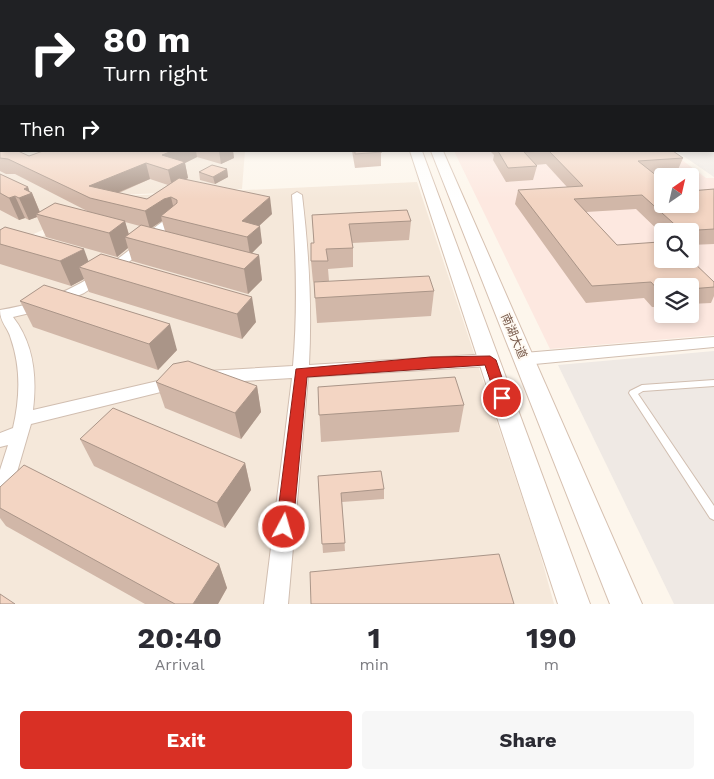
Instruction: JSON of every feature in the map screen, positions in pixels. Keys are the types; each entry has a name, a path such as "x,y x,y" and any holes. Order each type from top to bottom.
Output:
{"main road":[{"path":"416,152 574,604"},
{"name":"南湖大道","path":"437,152 626,604"}],"street":[{"path":"276,604 301,372 302,231 297,194"},
{"path":"0,496 23,426 26,365 18,336 2,314 47,305 72,294 128,257 174,218"},
{"path":"524,359 714,342"},
{"path":"0,440 23,426 200,378 431,362 490,360"}],"lane":[{"path":"713,512 633,393 642,388 714,383"}],"shaded area":[{"path":"0,152 245,152 242,189 120,195 7,246 0,240"},
{"path":"454,152 671,152 693,168 654,168 654,213 699,213 699,173 706,178 714,178 714,335 550,349"},
{"path":"677,152 714,152 714,177"},
{"path":"417,182 538,546 554,604 0,604 0,258 121,196"},
{"path":"714,351 714,604 674,604 558,365"}],"building":[{"path":"0,152 20,152 29,156 40,152 170,152 162,155 185,162 168,170 146,163 89,186 147,199 179,178 270,197 242,221 260,226 247,237 161,216 177,203 177,200 171,197 164,199 145,211 90,198 8,159 0,158"},
{"path":"355,152 382,152 355,154"},
{"path":"499,152 524,152 537,166 508,168"},
{"path":"550,152 674,152 683,158 638,161 654,174 654,206 642,195 574,199 617,245 654,242 654,268 699,268 714,282 714,287 699,288 699,278 654,278 654,285 651,282 592,286 518,190 583,186"},
{"path":"212,165 227,169 213,177 199,172"},
{"path":"0,174 28,187 24,189 32,193 19,198 15,196 9,198 0,193"},
{"path":"714,189 714,229 699,230 699,223 673,223 662,213 699,213 699,190"},
{"path":"55,203 125,221 109,233 36,214"},
{"path":"407,210 411,221 349,224 353,248 326,249 328,261 311,261 311,243 314,243 312,215"},
{"path":"141,225 259,255 244,269 125,237"},
{"path":"5,227 84,249 60,261 0,244 0,230"},
{"path":"101,254 252,297 237,314 79,267"},
{"path":"429,276 434,291 315,298 314,282"},
{"path":"44,285 170,324 149,344 20,301"},
{"path":"188,361 257,386 235,413 156,382 173,364"},
{"path":"455,377 464,405 319,415 318,387"},
{"path":"113,408 245,463 217,503 80,439"},
{"path":"24,465 219,564 193,604 175,604 0,508 0,487"},
{"path":"381,471 384,489 341,493 345,543 322,544 318,476"},
{"path":"499,554 514,604 311,604 310,572"},
{"path":"0,594 15,604 0,604"}],"route":[{"path":"284,527 301,372 431,362 490,360 502,398"}]}
